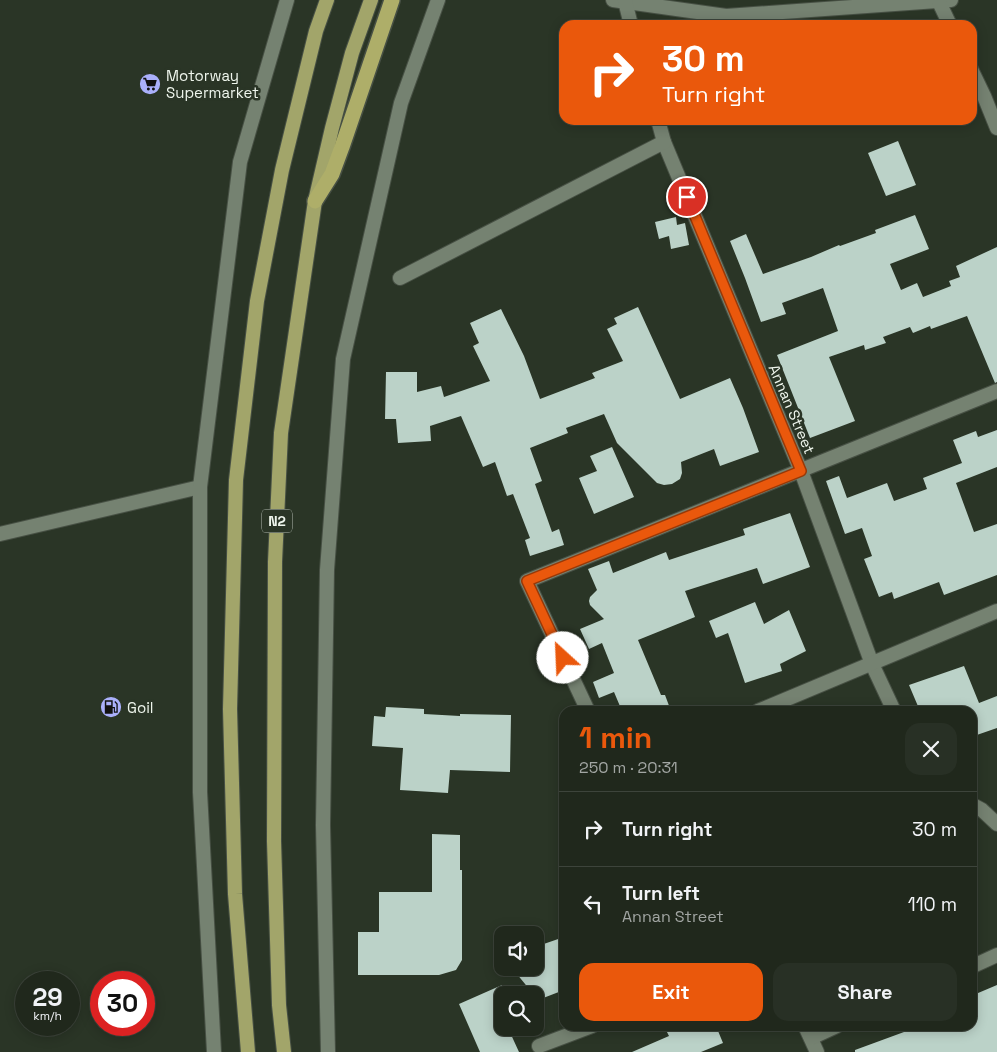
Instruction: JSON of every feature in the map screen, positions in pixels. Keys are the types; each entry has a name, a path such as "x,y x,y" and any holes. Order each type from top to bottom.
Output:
{"highway":[{"path":"248,1052 235,894 230,709 236,480 257,300 282,170 316,31 327,0"},
{"name":"N2","path":"284,1052 279,1005 274,841 275,562 281,433 316,202 332,128 352,53 371,0"},
{"path":"316,202 332,174 392,0"}],"street":[{"path":"214,1052 200,792 200,487 240,162 287,0"},
{"path":"328,1052 323,825 327,580 344,359 401,103 438,0"},
{"path":"619,1 726,16 945,1 949,20"},
{"path":"619,1 629,20"},
{"path":"977,81 997,128"},
{"name":"Annan Street","path":"659,125 664,142 801,471 872,664 892,706"},
{"path":"400,278 664,142"},
{"path":"586,706 527,581 997,391"},
{"path":"0,534 200,487"},
{"path":"770,706 997,611"},
{"path":"977,807 997,824"},
{"path":"977,964 997,955"},
{"path":"539,1046 579,1031"},
{"path":"808,1032 817,1052"}],"building":[{"path":"898,141 916,185 886,196 868,153"},
{"path":"915,215 929,249 890,264 901,290 917,283 923,297 951,286 949,281 960,277 956,266 997,247 997,382 995,383 967,316 931,329 930,326 913,333 910,327 883,337 886,343 865,350 864,345 829,357 855,421 810,438 777,355 838,331 823,288 782,303 786,314 761,322 730,241 746,234 763,274 876,233 875,230"},
{"path":"676,217 677,225 685,223 689,245 671,249 669,236 659,239 655,222"},
{"path":"638,307 680,399 730,378 759,452 720,466 714,449 681,462 682,473 680,479 672,484 664,485 657,483 617,443 604,414 566,428 568,433 530,448 542,481 535,484 552,532 559,529 564,545 530,556 525,540 530,538 513,494 507,496 495,462 483,467 461,416 430,426 431,441 398,443 396,419 385,419 386,372 417,372 417,392 441,386 444,397 490,381 473,346 479,343 470,323 501,309 524,356 540,399 595,378 592,373 623,361 607,329 617,324 614,318"},
{"path":"997,430 997,467 956,483 974,532 997,524 997,575 944,595 939,582 894,599 892,592 879,597 864,559 872,556 862,528 845,534 826,481 839,476 847,498 887,483 894,501 927,489 923,478 962,463 953,440 976,431 978,437"},
{"path":"612,447 634,497 594,514 579,478 597,471 590,456"},
{"path":"790,513 810,567 763,584 757,568 685,591 695,617 638,640 661,695 665,695 669,706 620,706 614,692 599,698 593,682 614,673 602,643 589,649 580,629 604,619 590,605 590,597 597,590 588,569 609,561 613,573 666,552 669,560 745,535 743,529"},
{"path":"755,602 764,624 789,610 806,651 780,664 782,671 745,683 728,633 716,638 709,621"},
{"path":"964,666 979,703 997,696 997,728 977,735 977,706 918,706 909,685"},
{"path":"386,707 424,709 424,714 460,716 460,714 511,715 510,772 450,770 448,793 400,790 403,748 372,746 374,716 385,717"},
{"path":"432,834 460,835 462,960 456,970 439,975 358,975 358,932 379,932 379,892 432,892"},
{"path":"559,939 559,992 544,998 544,986 527,986 519,976 544,976 544,944"},
{"path":"997,985 997,1052 855,1052 855,1050 904,1031 977,1031 977,993"},
{"path":"494,989 494,1036 512,1036 519,1052 480,1052 459,1004"},
{"path":"666,1031 718,1031 723,1043 701,1052 632,1052 669,1036"}],"place":[{"name":"Motorway Supermarket","path":"150,84"},
{"name":"Goil","path":"111,707"}],"route":[{"path":"563,658 527,581 801,471 687,197"}]}
